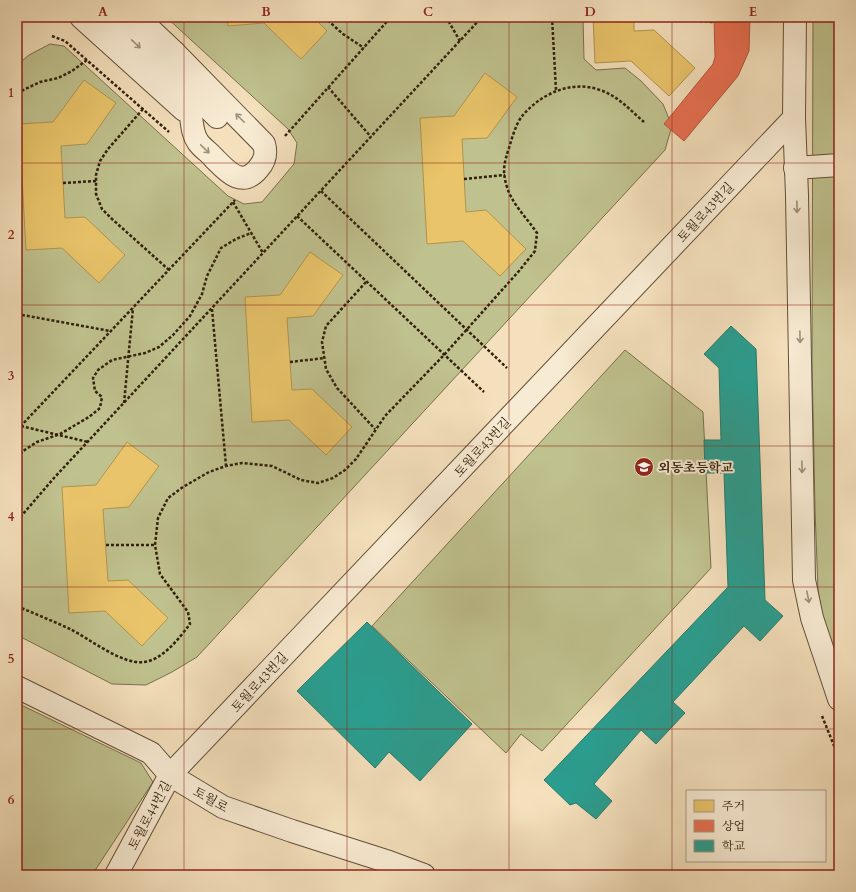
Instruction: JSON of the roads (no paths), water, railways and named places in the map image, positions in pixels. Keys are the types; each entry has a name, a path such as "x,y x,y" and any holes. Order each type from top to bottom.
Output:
{"street":[{"path":"81,17 190,110 214,121 194,94 183,67 174,52"},
{"path":"108,17 168,73 180,89 190,110 193,130 198,142 235,177 246,178 256,172 262,164 266,151 264,144 174,52 137,17"},
{"path":"795,17 794,118 797,195 804,580 812,618 839,698"},
{"name":"토월로43번길","path":"170,775 794,118"},
{"path":"795,168 839,165"},
{"name":"토월로","path":"17,688 151,753 170,775 223,808 389,862 424,875"},
{"name":"토월로44번길","path":"116,875 170,775"}],"water":[{"path":"839,373 839,584 835,545 835,481"}],"place":[{"name":"외동초등학교","path":"644,467"}]}
